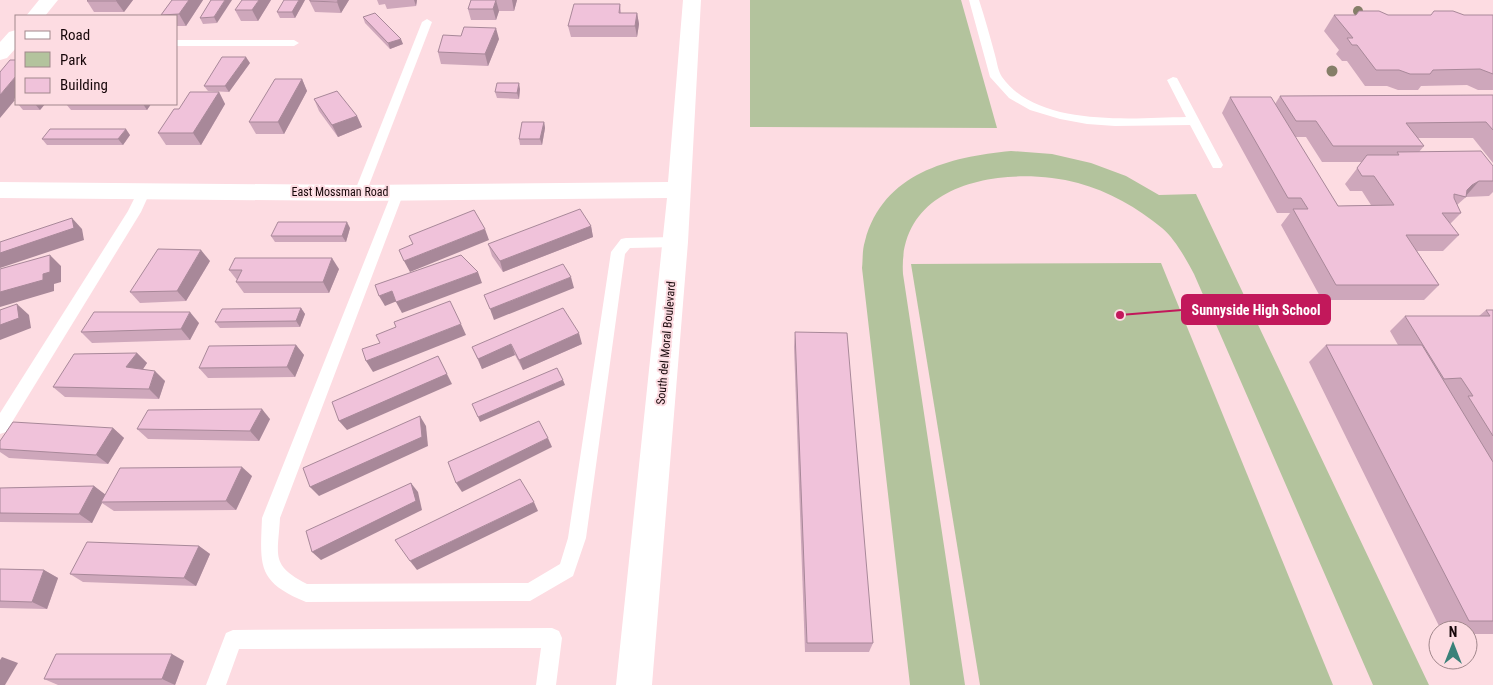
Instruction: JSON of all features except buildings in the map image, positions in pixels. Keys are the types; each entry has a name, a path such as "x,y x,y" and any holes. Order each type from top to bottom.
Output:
{"street":[{"path":"35,15 49,0"},
{"name":"South del Moral Boulevard","path":"634,685 676,242 692,0"},
{"name":"East Mossman Road","path":"0,190 360,193 680,190"}],"lane":[{"path":"974,0 996,77 1014,97 1032,107 1056,115 1079,119 1194,121"},
{"path":"360,193 426,22"},
{"path":"178,43 294,43"},
{"path":"1173,80 1217,165"},
{"path":"0,427 134,212 145,190"},
{"path":"398,192 271,518 269,560 281,580 306,593 530,592 567,570 577,538 618,252 626,243 676,242"},
{"path":"216,685 233,640 552,638 546,685"}],"green space":[{"path":"750,0 961,0 997,128 750,127"},
{"path":"1011,151 1052,154 1091,163 1126,176 1159,195 1196,194 1429,685 1373,685 1194,274 1171,238 1162,228 1143,214 1122,201 1089,186 1050,178 1020,176 990,179 962,186 937,199 918,218 906,242 903,274 965,685 910,685 862,268 864,244 874,218 887,199 903,184 942,164 965,158"},
{"path":"1161,263 1333,685 980,685 911,264"}],"place":[{"name":"Sunnyside High School","path":"1120,315"}]}
